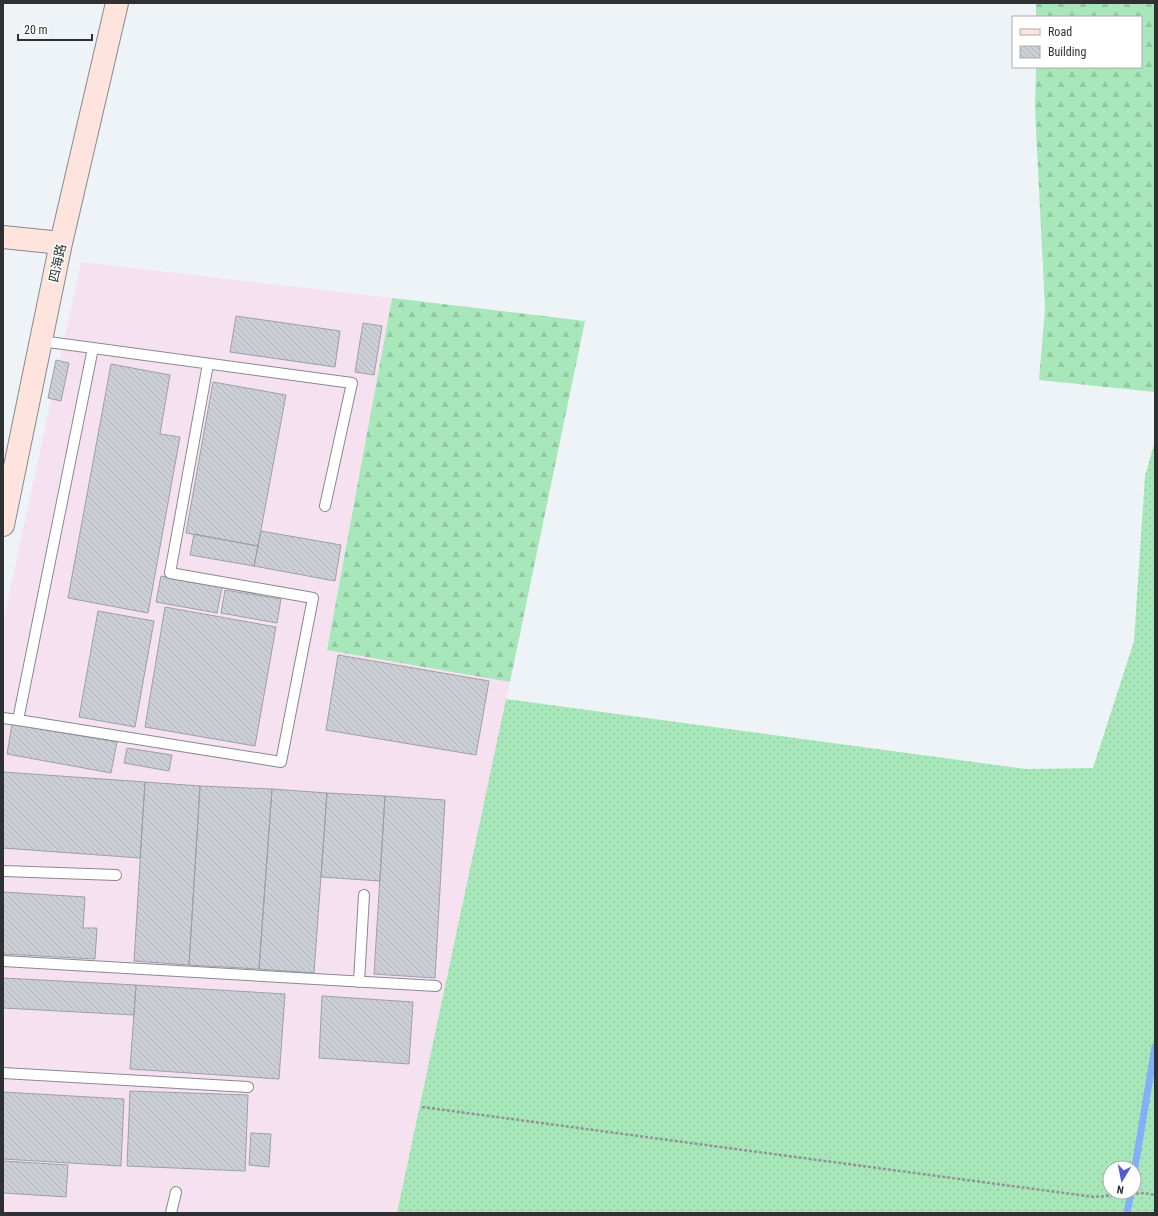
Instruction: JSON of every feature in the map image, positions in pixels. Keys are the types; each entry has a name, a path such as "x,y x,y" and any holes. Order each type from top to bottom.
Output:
{"street":[{"name":"四海路","path":"3,525 61,243 117,3"},
{"path":"3,237 61,243"}],"lane":[{"path":"41,341 352,383 325,506"},
{"path":"18,720 93,348"},
{"path":"3,718 281,762 313,598 170,573 208,364"},
{"path":"3,871 116,875"},
{"path":"359,982 364,895"},
{"path":"3,961 436,986"},
{"path":"3,1073 248,1087"},
{"path":"171,1213 176,1192"}],"path":[{"path":"422,1108 1094,1197 1144,1193 1155,1195"}],"shaded area":[{"path":"81,262 392,298 327,649 510,682 397,1213 3,1213 3,622"}],"green space":[{"path":"1036,3 1155,3 1155,392 1039,380 1045,308 1035,109 1036,68 1142,68 1142,16 1036,16"},
{"path":"392,298 585,321 510,682 327,650"},
{"path":"1155,441 1155,1213 397,1213 506,699 1026,769 1093,768 1134,641 1145,476"}],"building":[{"path":"236,316 340,331 335,367 230,352"},
{"path":"363,323 382,326 374,375 355,372"},
{"path":"56,360 69,363 61,401 48,398"},
{"path":"111,364 170,375 160,434 180,437 148,613 68,598"},
{"path":"213,382 286,395 258,546 186,533"},
{"path":"261,531 341,545 335,581 254,566"},
{"path":"194,534 258,546 254,566 190,555"},
{"path":"161,576 222,587 217,613 156,602"},
{"path":"225,590 281,599 277,623 221,613"},
{"path":"165,607 276,627 255,746 145,727"},
{"path":"98,611 154,621 135,727 79,717"},
{"path":"338,655 489,681 476,755 326,730"},
{"path":"12,724 117,742 111,773 7,754"},
{"path":"127,748 172,755 169,771 124,763"},
{"path":"3,772 145,782 140,858 3,848"},
{"path":"145,782 200,786 189,965 134,961"},
{"path":"200,786 272,789 259,969 189,965"},
{"path":"272,789 327,793 314,973 259,969"},
{"path":"327,793 385,796 380,881 321,877"},
{"path":"385,796 445,800 435,978 374,974"},
{"path":"3,892 85,897 83,928 97,928 95,959 3,954"},
{"path":"3,978 136,985 134,1015 3,1008"},
{"path":"136,985 285,994 279,1079 130,1069"},
{"path":"322,996 413,1002 409,1064 319,1058"},
{"path":"130,1091 248,1095 245,1171 127,1166"},
{"path":"3,1092 124,1099 121,1166 3,1159"},
{"path":"251,1133 271,1134 269,1167 249,1165"},
{"path":"3,1161 68,1165 66,1197 3,1193"}],"waterway":[{"path":"1136,1160 1155,1047"},
{"path":"1127,1213 1129,1200"}]}
